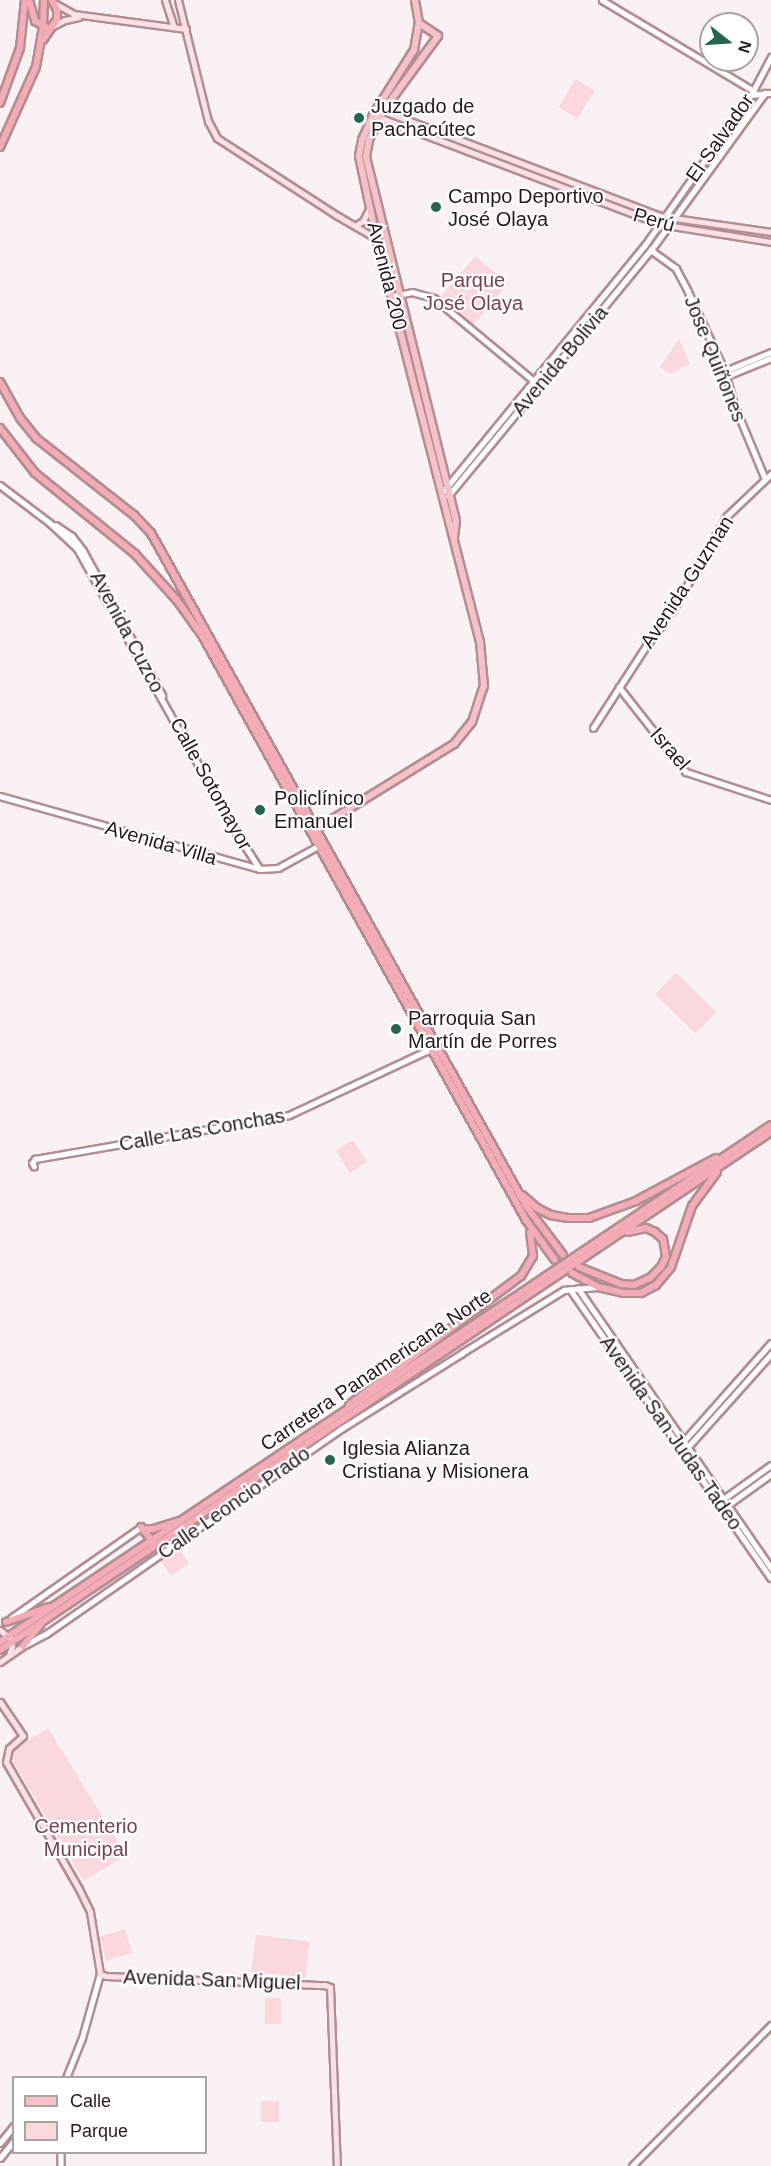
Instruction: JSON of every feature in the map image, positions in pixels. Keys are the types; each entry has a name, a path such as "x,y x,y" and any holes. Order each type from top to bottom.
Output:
{"highway":[{"path":"27,0 35,21 43,27 53,26"},
{"path":"0,103 20,48 27,0"},
{"path":"0,147 24,96 40,46 44,0"},
{"path":"40,46 58,15 53,2"},
{"path":"0,382 20,418 36,438 129,511 151,533 435,1047 526,1220 555,1260"},
{"path":"0,428 14,450 35,473 122,542 176,599 207,642 314,830 320,845 537,1224 563,1255"},
{"name":"Carretera Panamericana Norte","path":"0,1642 43,1621 154,1544 618,1234 725,1160 771,1125"},
{"name":"Carretera Panamericana Norte","path":"0,1650 10,1639 60,1602 154,1544 186,1519 336,1417 771,1132"},
{"path":"517,1188 531,1204 544,1212 568,1218 589,1218 636,1201 707,1162 725,1160"},
{"path":"572,1273 598,1287 636,1293 648,1290 661,1282 672,1267 685,1221 694,1202 725,1160"},
{"path":"336,1417 394,1370 521,1276 533,1256 532,1238 526,1220"},
{"path":"579,1267 598,1277 628,1285 640,1283 654,1275 666,1257 665,1244 660,1235 651,1229 642,1228 618,1234"},
{"path":"143,1528 153,1529 186,1519"},
{"path":"143,1528 154,1544"},
{"path":"2,1626 60,1602"},
{"path":"23,1646 43,1621"}],"main road":[{"path":"165,0 174,27"},
{"path":"178,0 208,121 217,138 355,226 376,236"},
{"path":"415,0 419,23"},
{"path":"53,2 68,12 186,29"},
{"path":"53,26 65,20 88,16"},
{"name":"Avenida 200","path":"314,830 445,751 462,736 478,709 484,686 483,660 454,540 456,521 445,494 376,236 359,156 362,140 414,50 419,23 438,36 380,109"},
{"name":"Perú","path":"380,109 664,217 771,232"},
{"name":"Avenida 200","path":"376,117 369,140 367,165 400,294 445,494"},
{"name":"Perú","path":"376,117 660,224 771,242"},
{"path":"494,163 497,155"},
{"path":"355,226 366,218 369,207"},
{"path":"2,1626 10,1639 9,1656"},
{"name":"Calle Leoncio Prado","path":"0,1662 23,1646"},
{"path":"0,1702 22,1737"},
{"path":"0,1708 22,1737"},
{"path":"22,1737 9,1748 6,1762 90,1912 100,1974"},
{"name":"Avenida San Miguel","path":"100,1974 325,1985 332,1991 337,2166"}],"street":[{"path":"602,0 752,93 768,93"},
{"name":"El Salvador","path":"664,217 752,93 771,57"},
{"name":"El Salvador","path":"674,219 768,93"},
{"name":"Avenida Bolivia","path":"445,494 534,381 612,289 664,217"},
{"name":"Avenida Bolivia","path":"445,494 540,385 674,219"},
{"name":"Jose Quiñones","path":"651,250 676,268 726,373 735,406 765,478"},
{"path":"392,296 412,292 434,298 540,385"},
{"path":"726,373 771,352"},
{"path":"726,373 771,358"},
{"name":"Avenida Guzman","path":"593,728 674,608 727,516 771,474"},
{"name":"Avenida Cuzco","path":"0,485 50,523 68,533 83,550 148,665 164,699"},
{"name":"Israel","path":"619,687 686,772 771,800"},
{"name":"Calle Sotomayor","path":"164,699 238,835 260,869"},
{"name":"Avenida Villa","path":"0,796 260,869 278,868 320,845"},
{"name":"Calle Las Conchas","path":"33,1167 32,1163 35,1159 290,1115 435,1047"},
{"path":"570,1288 598,1287"},
{"name":"Avenida San Judas Tadeo","path":"570,1288 682,1444"},
{"name":"Calle Leoncio Prado","path":"23,1646 46,1634 341,1429 570,1288"},
{"name":"Avenida San Judas Tadeo","path":"578,1288 771,1578"},
{"path":"682,1444 771,1343"},
{"path":"686,1450 771,1354"},
{"path":"721,1501 771,1465"},
{"path":"725,1507 771,1474"},
{"name":"Avenida San Judas Tadeo","path":"725,1507 771,1568"},
{"path":"2,1626 30,1602 143,1528"},
{"path":"67,2076 82,2038 100,1974"},
{"path":"632,2166 771,2025"},
{"path":"0,2143 12,2128"},
{"path":"0,2158 12,2143"}],"green space":[{"path":"576,79 595,91 577,119 559,107"},
{"name":"Parque José Olaya","path":"475,256 508,284 473,326 440,298"},
{"path":"679,339 690,364 670,374 660,367"},
{"path":"676,973 716,1012 695,1033 655,995"},
{"path":"353,1140 367,1162 350,1173 336,1151"},
{"path":"177,1546 189,1563 171,1576 159,1559"},
{"name":"Cementerio Municipal","path":"48,1728 126,1855 84,1881 11,1758 13,1750"},
{"path":"125,1929 132,1953 106,1960 99,1936"},
{"path":"256,1935 310,1942 305,1978 251,1972"},
{"path":"265,1998 281,1998 281,2024 265,2024"},
{"path":"261,2101 279,2101 279,2122 261,2122"}],"place":[{"name":"Juzgado de Pachacútec","path":"359,118"},
{"name":"Campo Deportivo José Olaya","path":"436,207"},
{"name":"Policlínico Emanuel","path":"260,810"},
{"name":"Parroquia San Martín de Porres","path":"396,1029"},
{"name":"Iglesia Alianza Cristiana y Misionera","path":"330,1460"}]}
